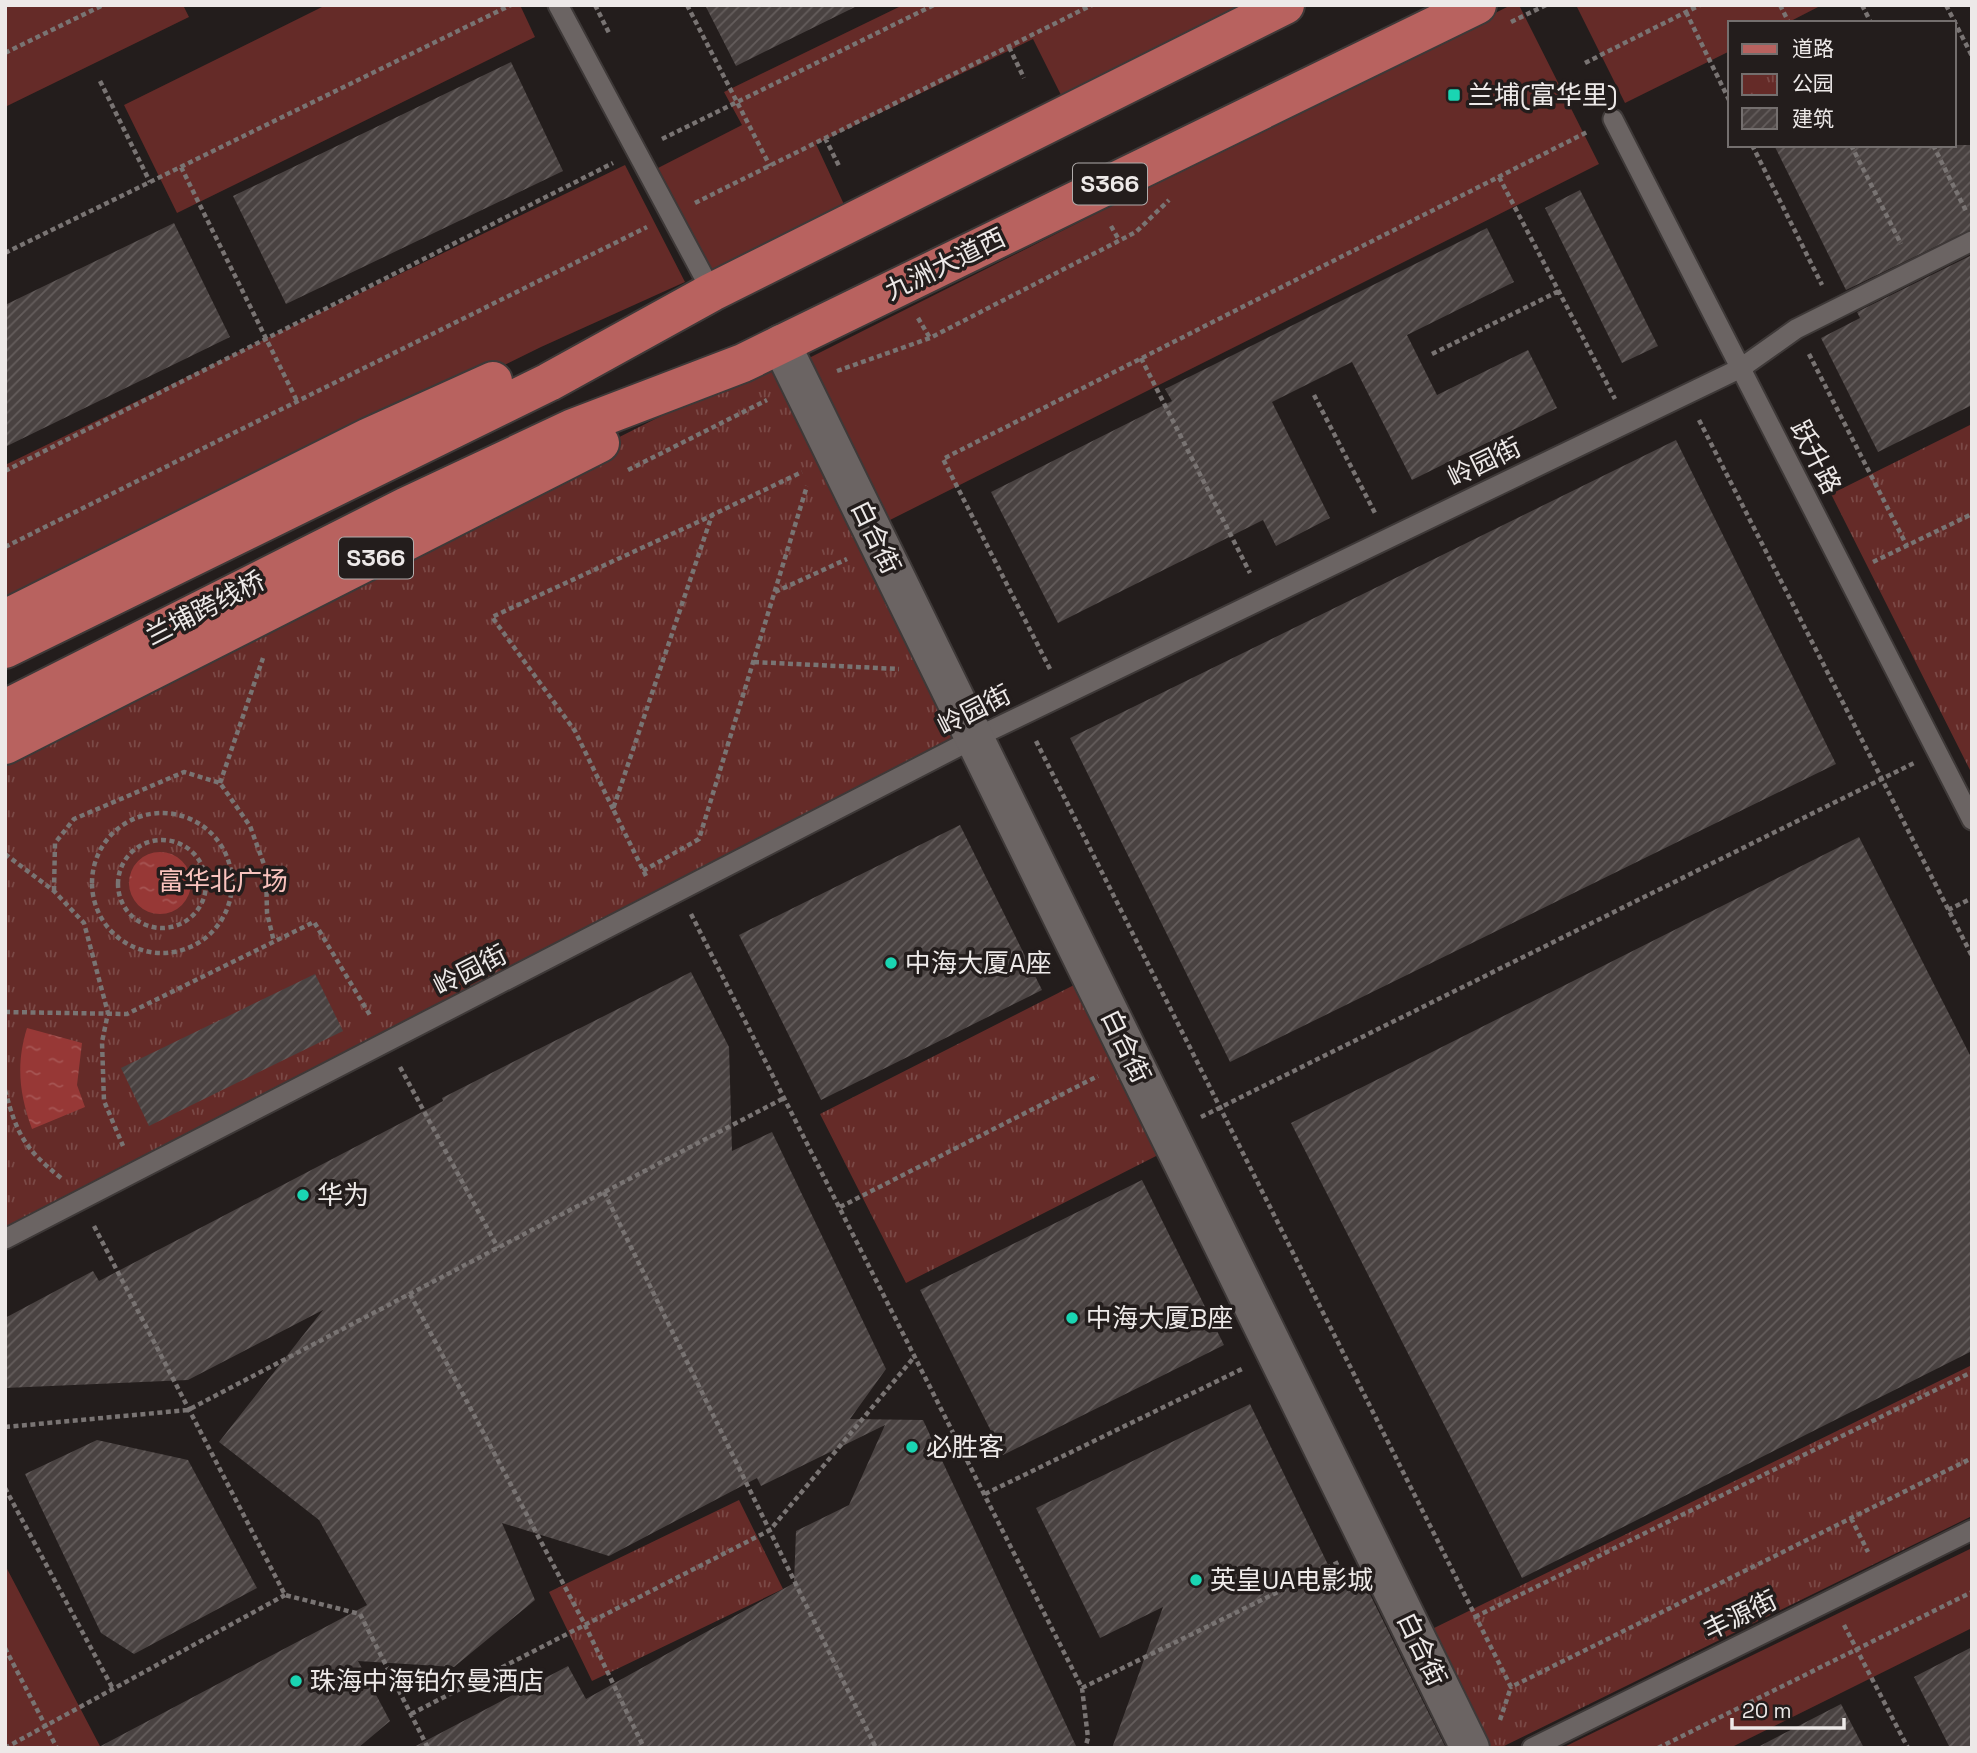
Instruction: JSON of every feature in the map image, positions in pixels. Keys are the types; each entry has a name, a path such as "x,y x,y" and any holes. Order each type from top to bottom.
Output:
{"main road":[{"path":"5,619 381,432 540,360 712,292 1285,5"},
{"name":"九洲大道西","path":"405,507 573,428 743,363 1477,5"},
{"name":"兰埔跨线桥","path":"5,649 549,382 712,292"},
{"name":"S366","path":"5,745 580,454 743,363"},
{"name":"兰埔跨线桥","path":"5,709 405,507"}],"street":[{"name":"白合街","path":"780,344 825,461 879,543 1470,1748"}],"lane":[{"path":"558,5 712,292"},
{"name":"跃升路","path":"1613,119 1972,820"},
{"name":"岭园街","path":"5,1239 975,738 1741,368 1796,329 1972,241"},
{"name":"丰源街","path":"1532,1748 1972,1530"}],"path":[{"path":"5,53 103,5"},
{"path":"5,253 511,5"},
{"path":"687,5 770,166"},
{"path":"5,471 934,5"},
{"path":"5,547 1092,5"},
{"path":"1585,63 1700,5"},
{"path":"1780,5 1788,21"},
{"path":"1862,5 1870,21"},
{"path":"1946,5 1954,21"},
{"path":"1686,12 1728,98"},
{"path":"1956,25 1972,56"},
{"path":"1009,47 1024,78"},
{"path":"100,81 150,182"},
{"path":"1063,695 943,459 1613,119"},
{"path":"825,138 840,168"},
{"path":"1753,147 1833,310"},
{"path":"1852,147 1913,270"},
{"path":"1934,147 1972,222"},
{"path":"181,167 297,401"},
{"path":"1499,177 1628,422"},
{"path":"1109,222 1119,240"},
{"path":"1432,354 1559,291"},
{"path":"917,316 930,338"},
{"path":"1796,329 1907,546"},
{"path":"1141,358 1263,599"},
{"path":"1686,394 1972,956"},
{"path":"1314,395 1388,538"},
{"path":"659,902 575,731 492,617 825,461"},
{"path":"643,871 699,839 775,593 825,461"},
{"path":"1847,575 1972,514"},
{"path":"613,809 712,515"},
{"path":"775,593 879,543"},
{"path":"220,783 264,653"},
{"path":"754,662 942,671"},
{"path":"1023,715 1511,1687 1972,1458"},
{"path":"1168,1133 1937,752"},
{"path":"54,891 55,843 74,819 184,772 220,783 250,826 265,870 267,913 274,942"},
{"path":"154,813 176,814 197,822 215,835 227,854 233,876 232,898 216,928 190,948 166,954 142,951 119,940 103,922 93,900 92,875 99,852 113,832 132,820 154,813"},
{"path":"159,840 186,847 203,868 205,895 200,908 178,926 163,929 148,927 134,919 124,908 118,894 117,878 122,863 132,851 145,843 159,840"},
{"path":"5,854 54,891 84,923 108,1013 103,1042 104,1101 134,1173"},
{"path":"679,891 1082,1688 1088,1738 1085,1748"},
{"path":"1948,910 1972,898"},
{"path":"5,1012 127,1014 314,922 386,1043 498,1248"},
{"path":"840,1207 1132,1059"},
{"path":"5,1090 13,1122 32,1155 61,1178 80,1200 285,1595"},
{"path":"5,1427 188,1410 784,1098"},
{"path":"604,1192 876,1748"},
{"path":"410,1294 584,1623 644,1748"},
{"path":"985,1494 1276,1352"},
{"path":"411,1714 770,1530 915,1356"},
{"path":"1475,1617 1972,1372"},
{"path":"5,1488 113,1689"},
{"path":"1851,1518 1879,1576"},
{"path":"1082,1688 1371,1546"},
{"path":"1658,1748 1972,1592"},
{"path":"5,1748 285,1595 360,1614 428,1748"},
{"path":"1830,1600 1908,1748"},
{"path":"5,1648 57,1748"}],"green space":[{"path":"5,5 183,5 189,17 5,107"},
{"path":"326,5 520,5 535,37 177,213 124,105"},
{"path":"903,5 1259,5 1064,101 1033,39 816,144 848,213 716,277 658,168 742,125 724,92"},
{"path":"1511,5 1519,5 1599,164 888,521 807,359"},
{"path":"1576,5 1822,5 1791,21 1728,21 1728,52 1625,103"},
{"path":"625,165 685,282 541,347 5,610 5,465"},
{"name":"富华北广场","path":"784,354 973,738 5,1238 5,747"},
{"path":"1972,424 1972,774 1831,494"},
{"path":"1076,984 1162,1153 906,1283 820,1114"},
{"path":"1972,1365 1972,1516 1500,1748 1487,1748 1430,1630"},
{"path":"739,1500 783,1589 592,1681 549,1592"},
{"path":"1972,1548 1972,1628 1730,1748 1562,1748"},
{"path":"5,1565 101,1748 5,1748"}],"water":[{"path":"160,852 182,861 191,883 182,905 160,914 138,905 129,883 138,861"},
{"path":"27,1028 82,1043 77,1085 85,1107 32,1129 20,1078 21,1054"}],"building":[{"path":"705,5 859,5 736,66"},
{"path":"511,62 563,171 286,304 233,196"},
{"path":"1972,145 1972,229 1846,290 1775,147"},
{"path":"1580,190 1658,346 1622,363 1545,208"},
{"path":"174,223 230,337 5,447 5,305"},
{"path":"1487,228 1514,282 1407,335 1437,395 1528,350 1557,408 1412,480 1352,362 1272,402 1330,518 1276,546 1263,520 1058,623 991,492 1172,401 1165,389"},
{"path":"1972,255 1972,405 1878,452 1821,338 1860,318 1857,312"},
{"path":"1676,440 1836,764 1230,1062 1070,738"},
{"name":"中海大厦A座","path":"960,825 1042,990 821,1100 739,935"},
{"path":"1859,837 1972,1059 1972,1351 1522,1578 1291,1123"},
{"path":"691,972 729,1047 732,1151 772,1132 886,1369 850,1419 923,1420 1077,1748 412,1748 568,1666 586,1699 794,1583 796,1531 849,1505 885,1425 761,1486 757,1478 609,1556 502,1523 535,1600 454,1667 358,1661 390,1721 358,1748 97,1748 367,1605 319,1520 219,1442 323,1310 188,1380 5,1388 5,1318 93,1271 99,1281 443,1101 442,1098"},
{"path":"315,974 343,1031 149,1126 121,1068"},
{"name":"中海大厦B座","path":"1142,1180 1224,1345 1003,1455 920,1290"},
{"path":"1250,1404 1334,1577 1356,1566 1446,1748 1112,1748 1163,1607 1100,1638 1036,1508"},
{"path":"97,1440 188,1460 257,1588 134,1654 101,1633 25,1474"},
{"path":"1972,1647 1972,1748 1950,1748 1914,1677"},
{"path":"1841,1704 1864,1748 1756,1748"}],"place":[{"name":"兰埔(富华里)","path":"1454,95"},
{"name":"中海大厦A座","path":"891,963"},
{"name":"华为","path":"303,1195"},
{"name":"中海大厦B座","path":"1072,1318"},
{"name":"必胜客","path":"912,1447"},
{"name":"英皇UA电影城","path":"1196,1580"},
{"name":"珠海中海铂尔曼酒店","path":"296,1681"}]}
